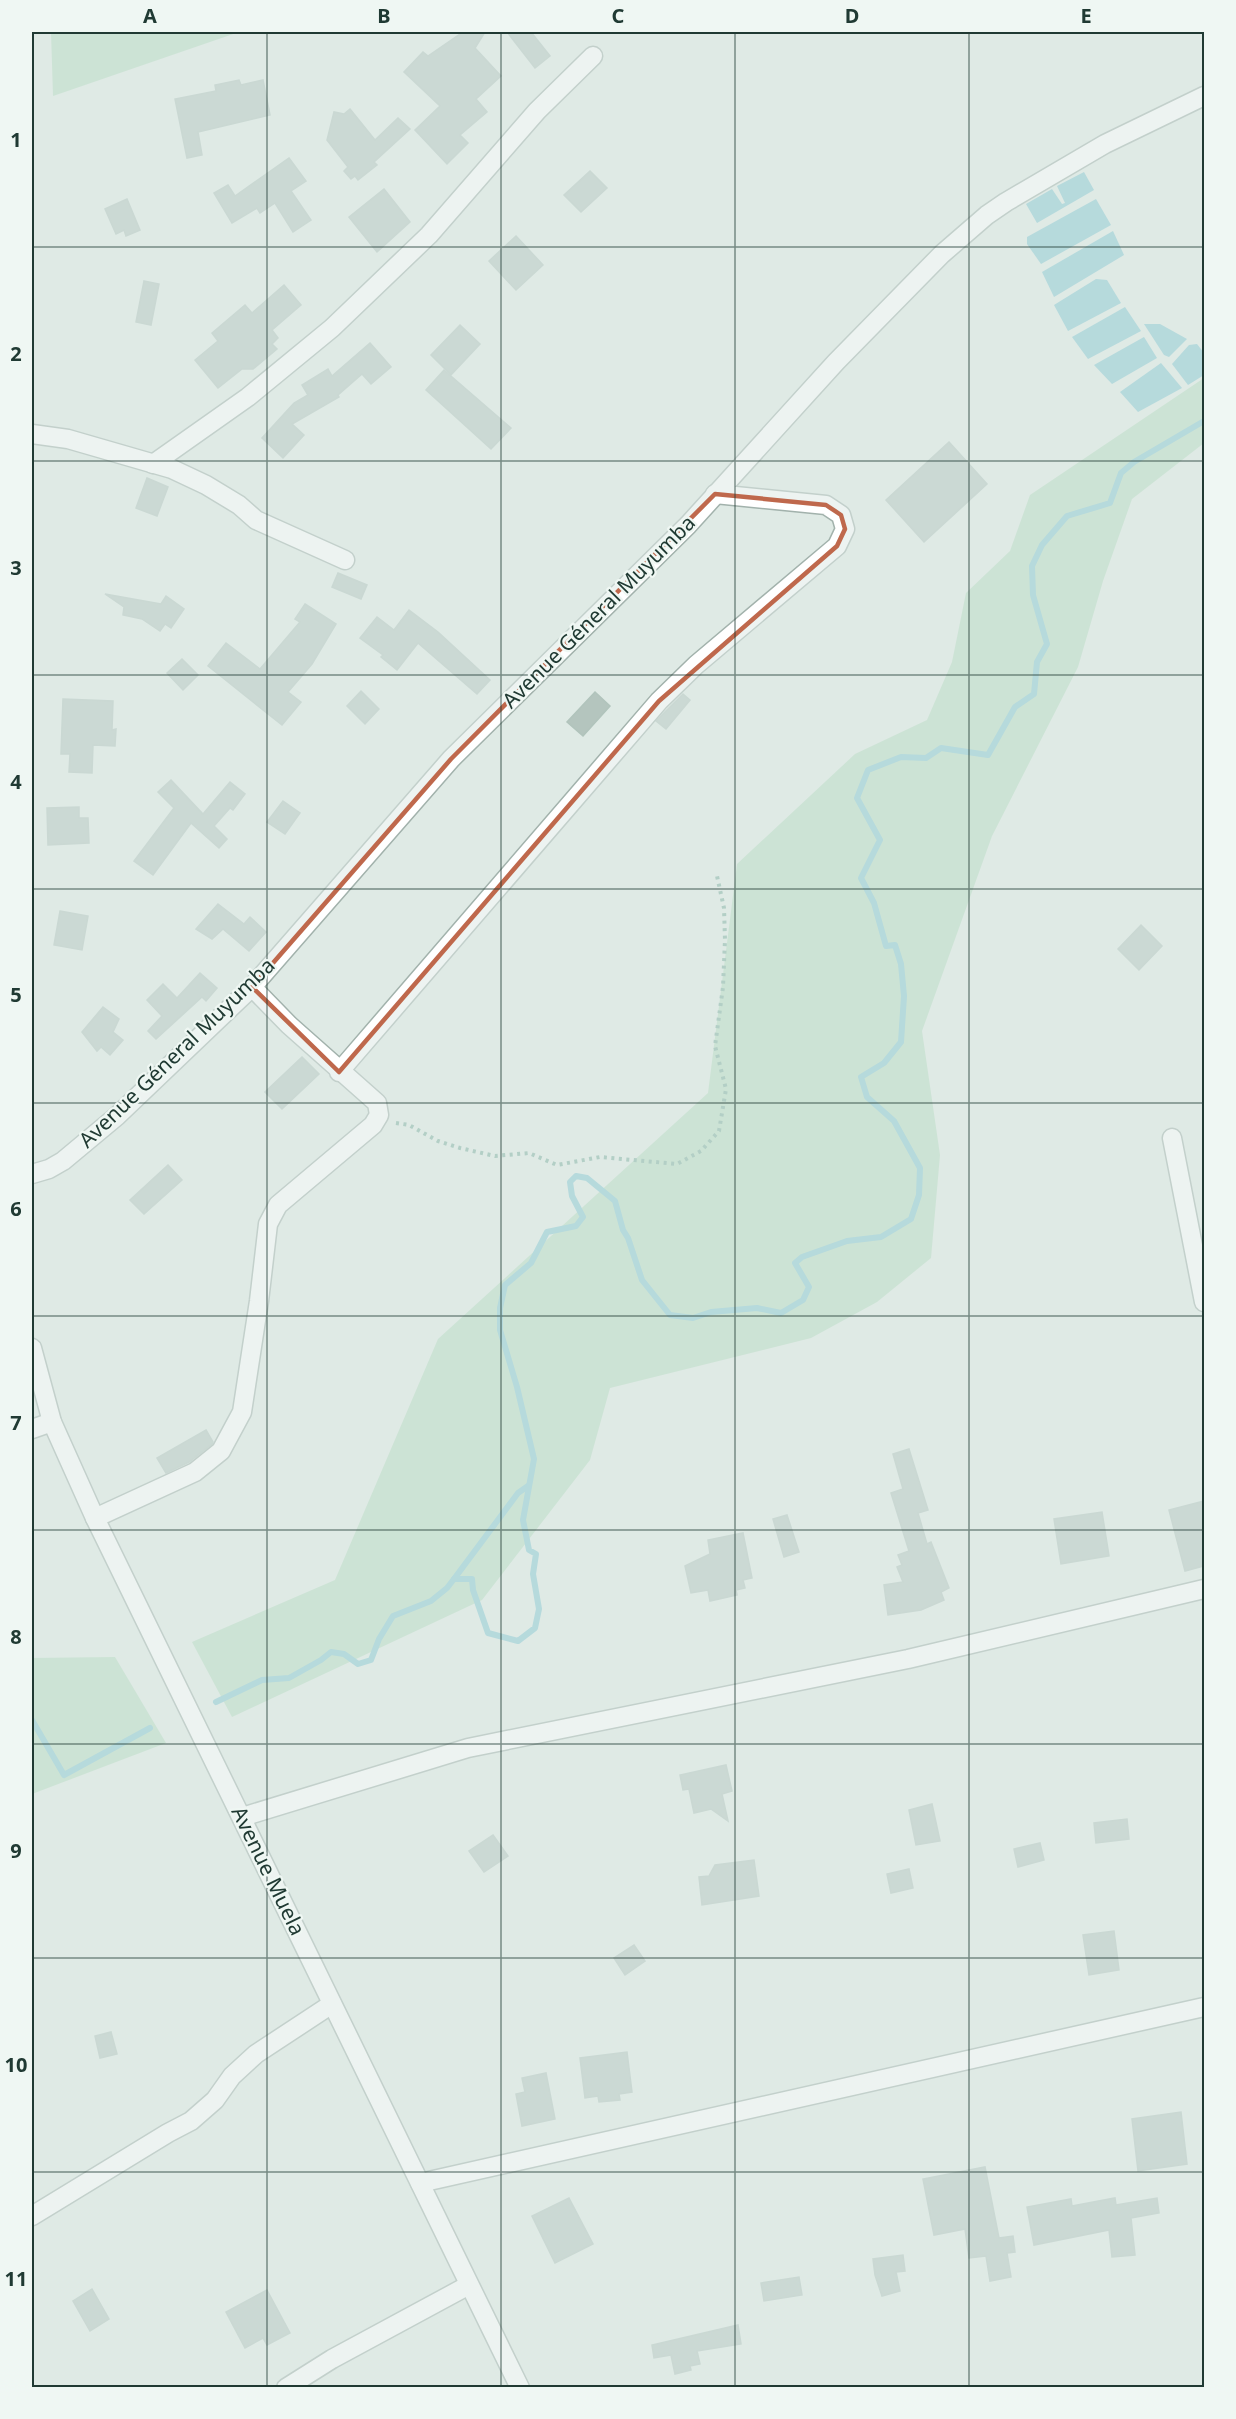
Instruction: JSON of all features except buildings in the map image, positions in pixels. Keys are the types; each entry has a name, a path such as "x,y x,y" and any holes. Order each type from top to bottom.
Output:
{"street":[{"path":"153,464 248,397 332,328 429,235 537,111 593,56"},
{"name":"Avenue Géneral Muyumba","path":"32,1174 49,1169 63,1161 117,1116 252,987 451,759 688,525 836,362 942,254 987,215 1105,144 1204,96"},
{"path":"32,434 68,439 172,469 206,484 239,505 256,520 345,560"},
{"path":"339,1072 658,701 696,665 837,546 845,529 841,515 826,505 715,494"},
{"path":"95,1518 195,1472 221,1451 242,1412 268,1224 278,1205 374,1125 379,1115 377,1104 339,1072 252,987"},
{"path":"1172,1138 1204,1302"},
{"name":"Avenue Muela","path":"32,1348 52,1422 95,1518 520,2388"},
{"path":"32,1429 52,1422"},
{"path":"242,1817 468,1748 908,1659 1204,1589"},
{"path":"32,2216 191,2121 215,2100 232,2076 255,2054 332,2004"},
{"path":"420,2183 1204,2007"},
{"path":"286,2388 332,2360 469,2285"}],"path":[{"path":"379,1115 390,1121 409,1125 438,1141 460,1148 495,1156 529,1153 557,1165 600,1157 677,1164 701,1151 719,1131 726,1089 715,1046 723,987 725,940 724,908 717,876"}],"highlighted area":[{"path":"715,494 826,505 841,515 845,529 837,546 659,701 339,1072 252,987 451,759"}],"green space":[{"path":"51,32 239,32 53,96"},
{"path":"1204,378 1204,443 1132,499 1103,581 1078,667 992,836 922,1031 940,1155 931,1258 877,1302 811,1338 610,1388 590,1460 482,1600 232,1717 192,1642 335,1580 438,1339 708,1093 737,864 855,754 927,720 952,662 966,593 1010,551 1030,495"},
{"path":"115,1657 166,1743 32,1794 32,1658"}],"water":[{"path":"1084,172 1094,190 1037,223 1026,204 1052,189 1062,204 1065,203 1057,186"},
{"path":"1096,199 1111,225 1041,264 1027,244 1027,237"},
{"path":"1113,231 1124,255 1054,297 1042,272"},
{"path":"1096,279 1107,280 1121,303 1068,331 1054,305"},
{"path":"1125,307 1141,331 1088,359 1072,337"},
{"path":"1144,324 1160,324 1187,339 1169,357 1164,355"},
{"path":"1144,337 1157,358 1112,384 1094,365"},
{"path":"1197,344 1204,353 1204,375 1188,385 1172,364 1189,345"},
{"path":"1161,363 1182,388 1138,412 1120,392"}],"waterway":[{"path":"216,1702 262,1680 289,1678 331,1652 344,1654 358,1664 371,1660 379,1639 393,1616 431,1601 454,1579 472,1579 473,1590 488,1633 518,1641 535,1628 539,1609 533,1574 536,1554 529,1550 523,1520 534,1459 517,1387 500,1330 500,1308 505,1285 531,1263 547,1232 576,1226 583,1217 572,1196 570,1182 576,1176 587,1178 615,1201 623,1230 628,1238 642,1280 670,1315 693,1318 711,1312 757,1308 781,1313 803,1300 809,1287 795,1263 802,1257 847,1241 881,1237 911,1219 919,1195 920,1168 894,1121 867,1097 861,1077 884,1063 901,1042 904,996 901,964 895,945 886,946 874,903 861,878 880,840 857,798 868,770 901,757 926,758 941,748 988,755 1015,707 1034,694 1037,662 1047,644 1033,595 1032,566 1042,545 1067,516 1110,503 1121,473 1134,462 1204,421"},
{"path":"454,1579 518,1493 528,1486"},
{"path":"32,1720 64,1775 150,1728"}]}
